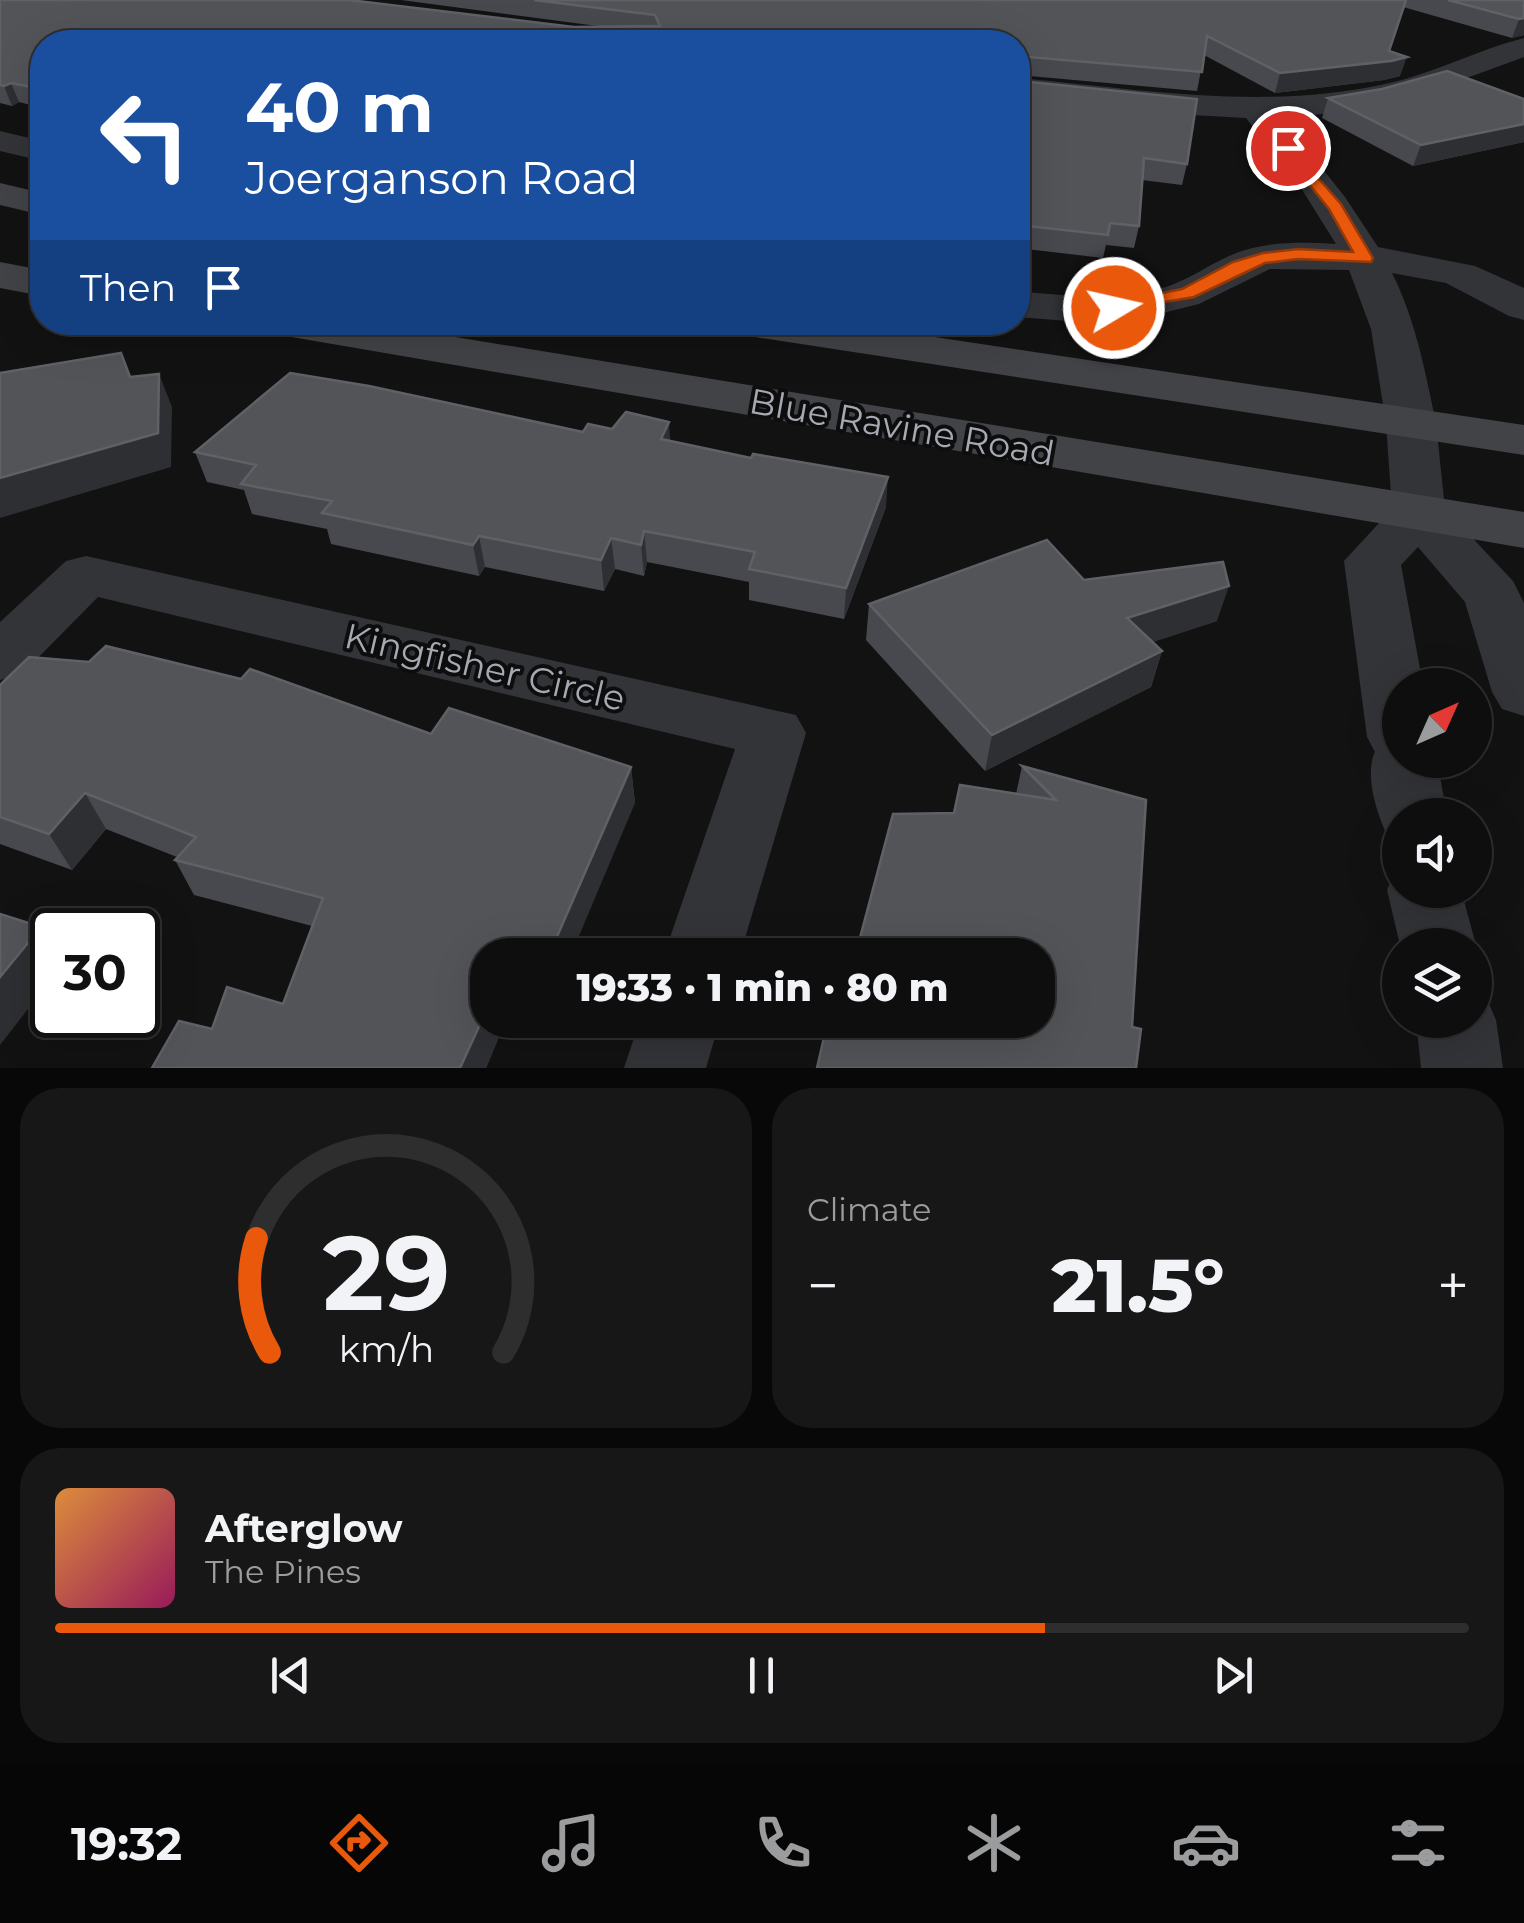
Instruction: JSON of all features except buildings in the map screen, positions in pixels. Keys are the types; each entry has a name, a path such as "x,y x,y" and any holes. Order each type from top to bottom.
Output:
{"main road":[{"path":"0,194 30,201"},
{"path":"0,275 30,280"},
{"name":"Blue Ravine Road","path":"358,335 1524,530"},
{"path":"828,335 1524,440"}],"street":[{"path":"1030,88 1172,104 1254,108 1387,94 1524,47"},
{"path":"1482,62 1524,76"},
{"path":"1254,108 1336,207 1365,258 1391,320 1411,423 1419,513 1492,595 1524,692"},
{"path":"0,141 30,148"},
{"path":"1030,304 1114,308 1188,294 1239,266 1263,258 1298,254 1440,267 1476,280 1524,307"},
{"path":"1389,668 1372,560 1419,513"},
{"name":"Kingfisher Circle","path":"0,658 86,575 773,733 707,938"},
{"path":"664,1068 674,1038"},
{"path":"1458,1038 1462,1068"}],"route":[{"path":"1114,308 1188,294 1239,266 1263,258 1298,254 1365,258 1336,207 1288,148"}]}
